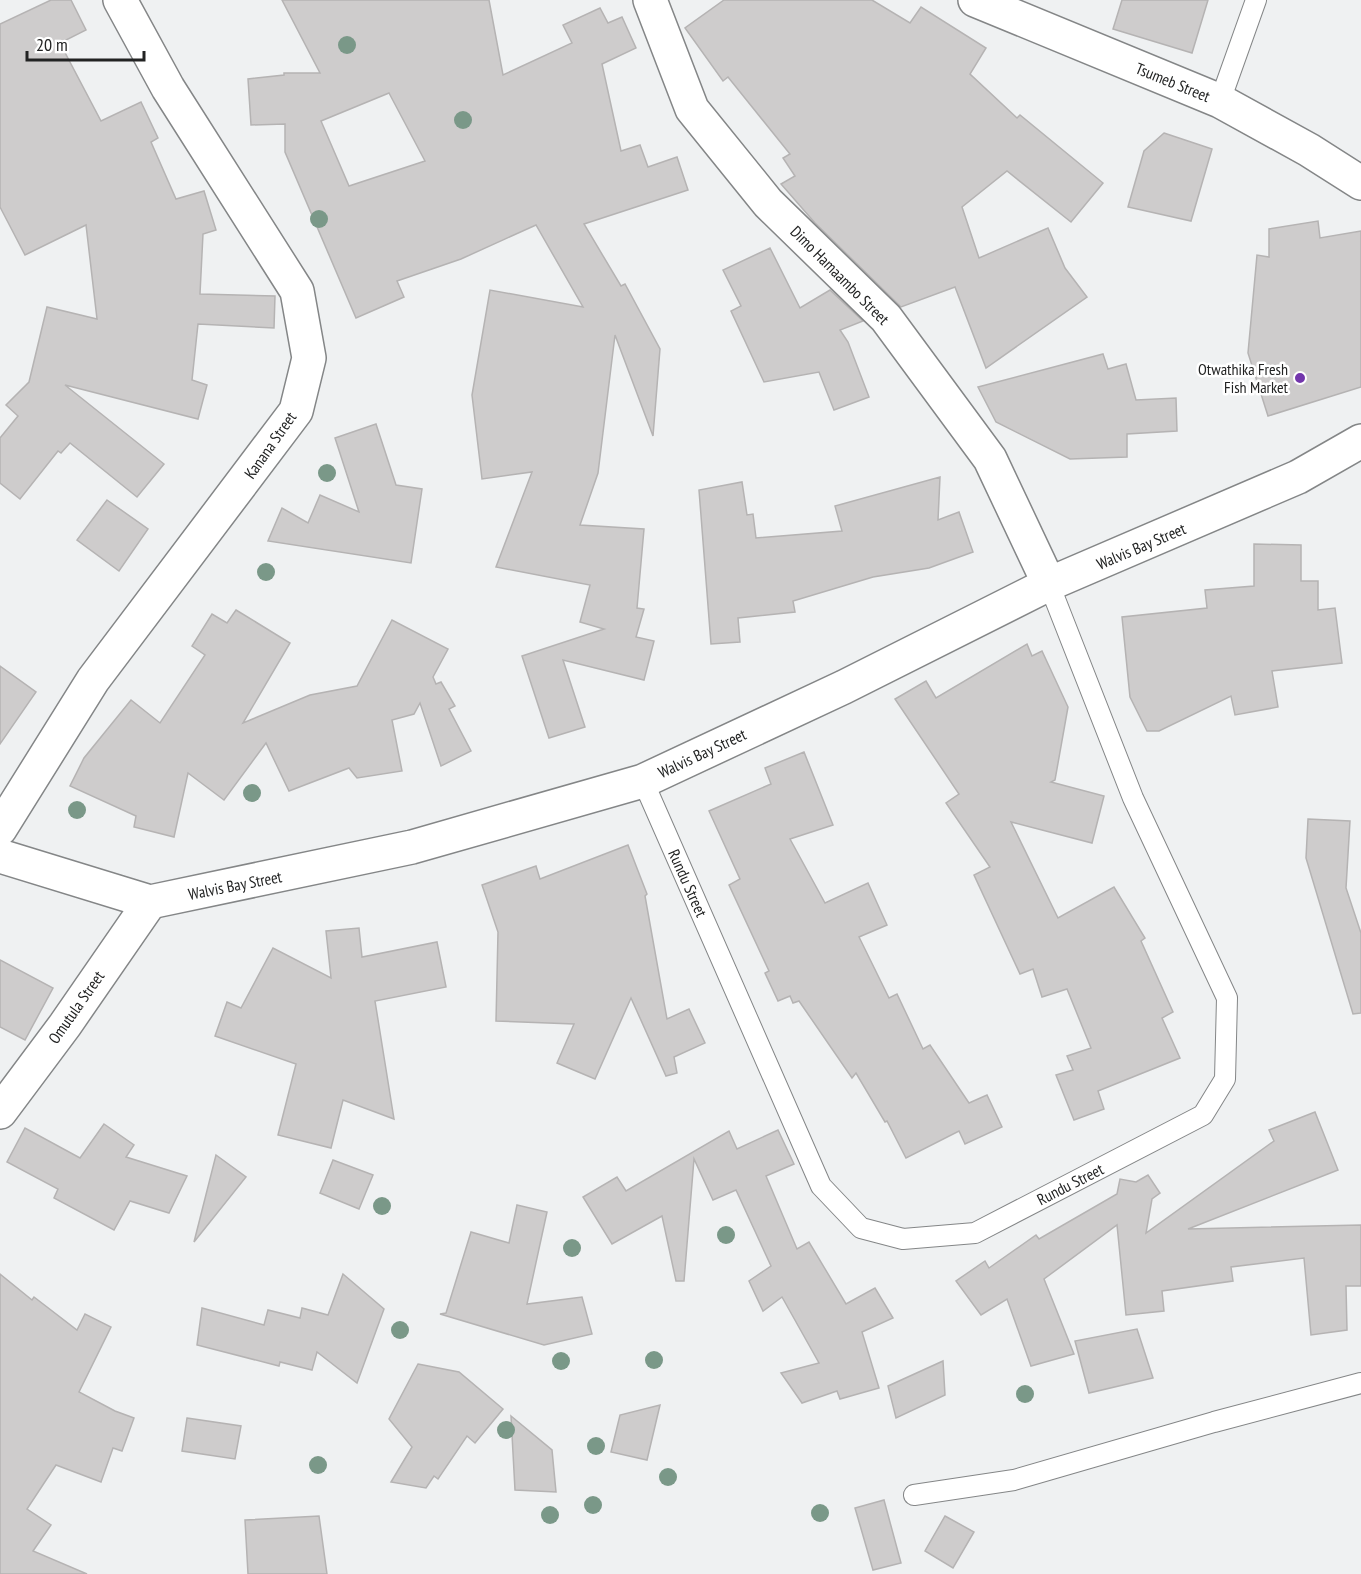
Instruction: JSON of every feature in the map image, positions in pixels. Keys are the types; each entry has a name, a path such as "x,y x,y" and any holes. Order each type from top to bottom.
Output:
{"street":[{"name":"Kanana Street","path":"0,829 93,680 297,411 309,358 297,291 168,88 120,0"},
{"name":"Dimo Hamaambo Street","path":"650,0 692,109 768,203 886,318 990,459 1049,584"},
{"name":"Tsumeb Street","path":"975,0 1220,101 1309,150 1361,183"},
{"name":"Walvis Bay Street","path":"0,856 150,902 412,847 643,781 844,687 1049,584 1298,477 1361,441"},
{"name":"Omutula Street","path":"0,1112 65,1025 150,902"}],"lane":[{"path":"1220,101 1256,0"},
{"name":"Rundu Street","path":"643,781 821,1186 861,1228 903,1239 975,1233 1203,1115 1226,1079 1227,998 1133,798 1049,584"},
{"path":"914,1495 1014,1480 1214,1422 1361,1383"}],"building":[{"path":"51,0 71,0 86,30 60,43 101,121 141,102 158,138 151,142 176,199 204,191 216,230 203,234 200,294 275,296 274,328 198,324 192,380 207,385 198,419 65,385 164,464 137,497 70,443 61,453 58,451 20,499 0,483 0,438 18,416 6,405 29,382 47,307 97,319 86,225 25,255 0,207 0,24"},
{"path":"282,0 489,0 503,75 572,43 563,25 600,8 608,23 622,17 636,48 602,64 621,151 640,145 648,167 677,157 688,190 584,224 621,286 625,284 660,349 653,436 615,335 598,473 580,525 644,529 637,608 644,609 636,637 654,641 644,680 563,660 585,727 549,738 522,656 604,629 580,622 590,585 496,567 532,472 482,479 472,395 490,290 583,307 536,225 461,259 397,281 404,297 356,318 285,152 285,124 251,125 248,79 284,75 284,73 320,73","holes":["389,93 425,161 349,186 321,121"]},
{"path":"724,0 872,0 910,23 921,7 986,48 970,74 1017,118 1020,115 1103,183 1071,222 1007,171 962,207 979,258 1048,228 1065,268 1087,297 986,368 955,287 901,307 815,223 781,184 795,176 783,158 790,154 728,77 723,81 685,28"},
{"path":"1122,0 1208,0 1192,53 1113,29"},
{"path":"1164,133 1212,149 1191,221 1128,207 1144,151"},
{"path":"1318,221 1320,238 1361,231 1361,387 1268,416 1248,353 1257,255 1269,257 1269,229"},
{"path":"770,248 800,308 830,290 863,321 840,330 848,342 869,397 834,410 819,372 764,382 731,311 741,306 723,270"},
{"path":"1103,354 1108,369 1126,364 1136,400 1176,398 1177,431 1127,434 1127,457 1070,459 996,422 978,387"},
{"path":"376,424 396,485 422,489 411,563 268,541 282,508 308,523 320,495 359,512 335,438"},
{"path":"940,477 938,520 959,512 973,552 929,568 873,577 793,601 795,612 738,618 740,642 711,644 699,490 742,482 747,515 753,514 756,538 842,531 835,506"},
{"path":"107,500 148,529 119,571 77,540"},
{"path":"1254,544 1301,545 1301,581 1318,581 1318,610 1335,608 1342,663 1272,671 1278,707 1235,715 1231,696 1159,731 1147,731 1130,697 1122,617 1207,608 1205,590 1254,586"},
{"path":"236,610 290,643 243,723 310,695 357,686 392,620 448,649 433,677 436,684 441,682 455,706 449,709 471,751 441,766 420,703 414,714 392,720 402,771 357,778 349,768 289,791 266,743 224,800 188,773 174,837 134,827 136,816 70,786 84,758 131,700 160,723 205,655 192,646 212,614 227,623"},
{"path":"1027,644 1032,656 1042,651 1068,707 1055,780 1051,782 1104,796 1092,843 1011,822 1058,918 1114,887 1145,938 1141,941 1173,1012 1162,1018 1180,1058 1098,1091 1104,1109 1074,1120 1056,1075 1073,1070 1067,1056 1091,1048 1067,989 1042,997 1033,969 1020,974 974,875 990,867 946,803 959,794 895,699 926,681 936,698"},
{"path":"0,666 36,692 0,744"},
{"path":"804,752 833,825 790,839 825,903 868,883 887,925 859,937 889,998 897,994 923,1049 930,1045 969,1103 987,1095 1002,1127 965,1144 959,1131 906,1158 887,1121 885,1122 856,1073 852,1078 799,1001 793,1003 790,996 778,1001 765,973 769,971 729,885 740,879 709,811 771,784 765,768"},
{"path":"1308,819 1350,821 1346,888 1361,933 1361,1013 1353,1014 1306,858"},
{"path":"628,845 647,894 645,896 667,1019 689,1009 705,1043 674,1057 677,1073 666,1076 631,998 595,1079 557,1063 574,1024 496,1021 498,932 482,885 536,866 540,879"},
{"path":"359,928 362,957 437,942 446,987 375,1001 394,1119 343,1100 331,1148 278,1135 296,1064 215,1036 227,1002 241,1008 273,948 331,978 326,931"},
{"path":"0,960 53,988 25,1040 0,1027"},
{"path":"1315,1112 1338,1170 1188,1229 1361,1225 1361,1286 1346,1286 1347,1330 1311,1335 1304,1258 1231,1267 1233,1281 1162,1291 1164,1311 1126,1315 1117,1225 1044,1279 1074,1354 1031,1366 1007,1299 981,1315 956,1281 985,1261 989,1268 1036,1235 1039,1239 1117,1194 1120,1179 1136,1182 1148,1175 1160,1193 1152,1199 1146,1233 1274,1141 1269,1130"},
{"path":"104,1124 134,1145 126,1157 187,1176 169,1213 130,1201 114,1230 54,1198 58,1189 7,1162 25,1128 80,1158"},
{"path":"778,1130 794,1164 766,1176 797,1249 809,1242 846,1304 875,1288 893,1318 862,1332 879,1388 840,1399 837,1391 802,1403 781,1373 819,1363 782,1297 763,1311 749,1281 771,1266 736,1190 713,1200 694,1159 684,1281 676,1281 662,1216 612,1244 583,1197 617,1177 626,1191 729,1131 737,1149"},
{"path":"216,1155 246,1177 194,1242"},
{"path":"333,1160 373,1175 359,1209 320,1193"},
{"path":"517,1205 547,1212 527,1304 582,1297 592,1334 544,1345 440,1314 446,1313 471,1232 509,1243"},
{"path":"0,1274 32,1300 34,1297 77,1330 85,1314 111,1327 79,1392 134,1418 122,1451 113,1448 101,1482 56,1465 27,1509 51,1525 33,1551 87,1574 0,1574"},
{"path":"343,1274 384,1309 357,1383 317,1352 312,1370 280,1362 279,1366 197,1345 202,1308 264,1325 268,1310 300,1318 302,1308 328,1315"},
{"path":"1137,1329 1153,1378 1089,1393 1075,1341"},
{"path":"943,1361 945,1395 896,1418 888,1386"},
{"path":"418,1364 459,1372 503,1409 475,1443 467,1436 438,1479 434,1476 426,1488 391,1482 412,1447 389,1419"},
{"path":"660,1405 647,1460 611,1452 620,1415"},
{"path":"511,1416 552,1450 556,1492 515,1490"},
{"path":"187,1418 241,1426 235,1459 182,1451"},
{"path":"884,1500 901,1563 873,1570 855,1508"},
{"path":"319,1516 327,1574 248,1574 245,1520"},
{"path":"945,1516 974,1532 953,1568 925,1551"}],"place":[{"name":"Otwathika Fresh Fish Market","path":"1300,378"}]}
